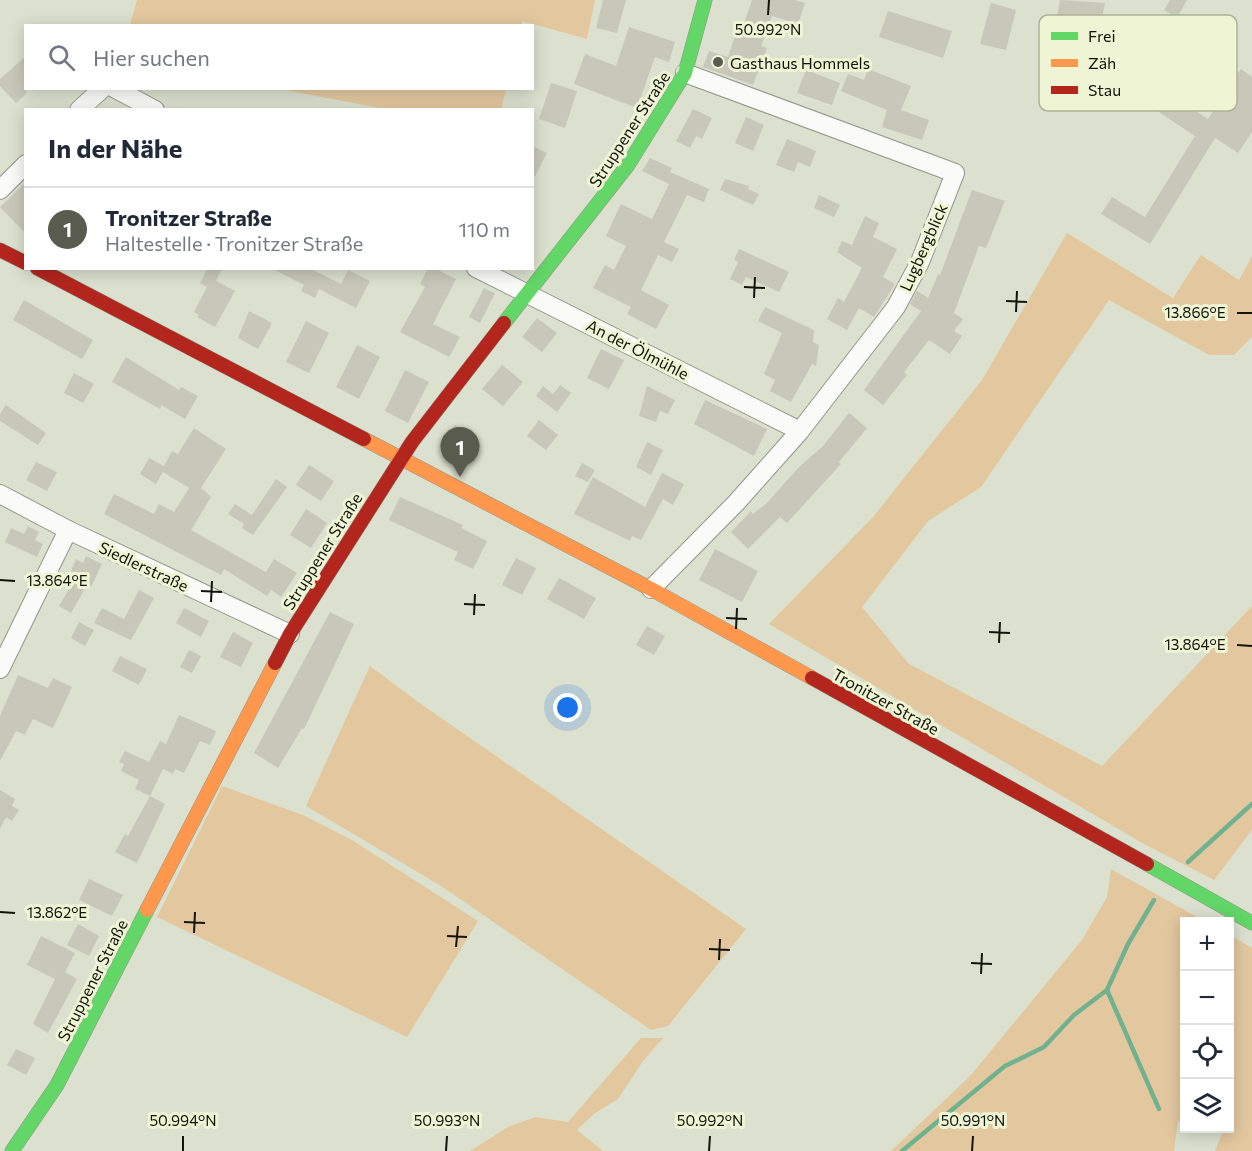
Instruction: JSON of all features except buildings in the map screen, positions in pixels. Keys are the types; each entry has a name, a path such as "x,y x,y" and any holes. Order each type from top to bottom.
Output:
{"street":[{"name":"Struppener Straße","path":"12,1151 57,1085 290,634 401,458 628,165 685,73 705,0"},
{"name":"Lugbergblick","path":"651,589 736,503 800,431 896,307 920,262 955,173 685,73"},
{"path":"81,108 101,90"},
{"path":"118,90 151,108"},
{"path":"0,190 24,166"},
{"path":"0,250 24,262"},
{"name":"Tronitzer Straße","path":"40,270 651,589 1252,923"},
{"name":"An der Ölmühle","path":"480,270 800,431"},
{"name":"Siedlerstraße","path":"0,494 68,530 290,634"},
{"path":"0,669 68,530"}],"shaded area":[{"path":"137,0 595,0 587,39 522,21 521,24 130,24"},
{"path":"285,90 506,90 501,108 380,108"},
{"path":"1067,233 1173,298 1201,255 1239,280 1252,256 1252,337 1234,355 1209,355 1109,300 981,487 928,521 862,607 909,664 1102,766 1252,606 1252,830 1214,880 1144,844 769,624 873,517 982,380"},
{"path":"370,666 418,702 746,929 668,1026 651,1030 441,886 306,806"},
{"path":"222,786 303,815 352,840 478,921 407,1037 157,917"},
{"path":"1111,869 1197,917 1180,917 1180,1121 1178,1121 1174,1151 891,1151 971,1075 1082,940 1107,897"},
{"path":"1234,937 1252,948 1252,1151 1215,1151 1222,1133 1234,1133"},
{"path":"641,1038 663,1038 643,1061 618,1099 594,1114 577,1130 603,1151 470,1151 508,1127 535,1117 568,1122"}],"waterway":[{"path":"1188,862 1252,804"},
{"path":"902,1151 1005,1066 1044,1047 1074,1015 1107,990 1128,944 1154,900"},
{"path":"1107,990 1159,1109"}],"traffic: fast":[{"path":"504,323 628,165 685,73 705,0"},
{"path":"1147,864 1252,923"},
{"path":"12,1151 57,1085 147,910"}],"traffic: slow":[{"path":"364,439 651,589 812,678"},
{"path":"147,910 275,663"}],"traffic: jam":[{"path":"0,250 24,262"},
{"path":"41,270 364,439"},
{"path":"275,663 290,634 412,442 504,323"},
{"path":"812,678 1147,864"}],"place":[{"name":"Gasthaus Hommels","path":"718,62"},
{"name":"Tronitzer Straße","path":"460,477"}]}
